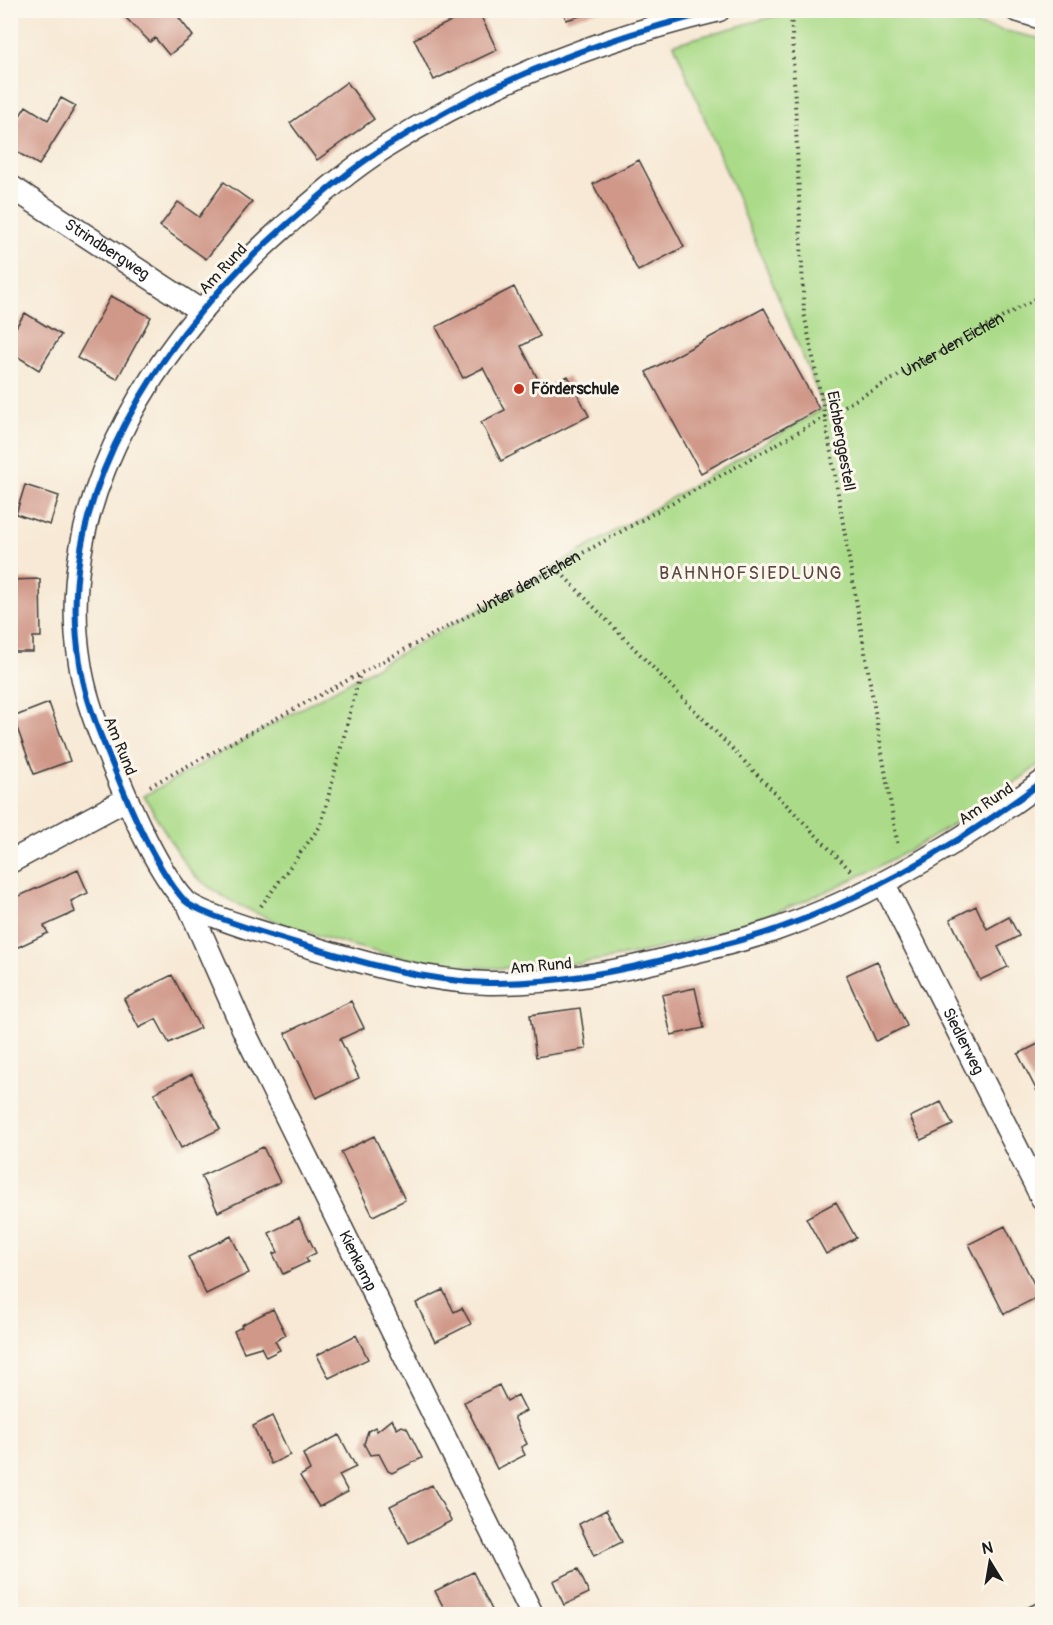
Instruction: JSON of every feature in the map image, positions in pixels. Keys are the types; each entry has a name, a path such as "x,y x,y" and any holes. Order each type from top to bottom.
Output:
{"street":[{"name":"Am Rund","path":"719,10 664,23 575,53 527,73 385,147 313,202 273,237 201,311 160,365 125,427 99,483 82,546 76,609 79,662 93,715 127,799 167,875 189,906 246,926 400,972 420,977 489,983 562,979 635,968 778,929 884,884 904,873 939,853 1042,782"},
{"path":"1016,10 1042,18"},
{"name":"Strindbergweg","path":"10,186 201,311"},
{"path":"10,862 127,799"},
{"name":"Siedlerweg","path":"884,884 1042,1198"},
{"name":"Kienkamp","path":"189,906 250,1044 532,1614"}],"lane":[{"path":"1027,1614 1042,1607"}],"path":[{"path":"555,568 853,873 862,893"},
{"path":"246,926 321,825 361,673"}],"green space":[{"path":"876,11 938,16 1042,39 1042,762 982,806 915,847 843,884 766,916 688,941 609,959 532,967 457,966 406,958 306,932 241,906 210,888 190,871 144,796 532,580 824,408 674,44 775,16 812,12"}],"building":[{"path":"118,10 173,10 193,36 169,55 155,38 150,42"},
{"path":"478,10 497,50 434,80 414,39"},
{"path":"563,10 598,10 598,11 566,20"},
{"path":"347,82 374,119 317,160 290,123"},
{"path":"61,98 76,106 39,165 10,148 10,131 26,106 48,120"},
{"path":"639,160 684,247 638,271 593,184"},
{"path":"224,182 252,202 206,259 160,226 178,202 199,217"},
{"path":"514,287 540,336 521,346 543,389 568,376 589,416 501,461 481,422 505,410 483,368 463,378 436,327"},
{"path":"111,296 151,317 117,379 77,358"},
{"path":"764,308 819,409 701,473 646,372"},
{"path":"25,313 61,335 39,370 10,352 10,336"},
{"path":"25,485 59,496 50,525 16,514"},
{"path":"40,579 41,637 33,637 33,652 10,652 10,580"},
{"path":"49,703 70,761 34,774 13,717"},
{"path":"78,870 88,893 71,901 75,912 44,926 48,933 14,949 10,942 10,900"},
{"path":"976,906 987,929 1009,917 1019,936 998,947 1008,967 980,980 950,919"},
{"path":"877,961 907,1026 876,1041 846,975"},
{"path":"172,975 200,1028 169,1043 156,1019 139,1028 124,999"},
{"path":"695,988 704,1028 671,1035 662,995"},
{"path":"351,1001 364,1028 340,1039 359,1078 316,1098 285,1033"},
{"path":"580,1008 586,1049 536,1057 530,1015"},
{"path":"1042,1042 1042,1101 1018,1054"},
{"path":"192,1074 220,1129 181,1148 154,1093"},
{"path":"941,1102 953,1125 921,1140 910,1117"},
{"path":"374,1136 405,1200 373,1216 341,1152"},
{"path":"263,1147 280,1182 218,1212 201,1176"},
{"path":"836,1202 856,1238 826,1254 806,1218"},
{"path":"299,1218 316,1253 306,1258 308,1262 283,1274 273,1254 278,1252 269,1233"},
{"path":"1005,1226 1040,1296 1004,1314 969,1244"},
{"path":"231,1236 249,1273 206,1294 188,1257"},
{"path":"443,1290 454,1312 462,1308 471,1324 435,1342 416,1303"},
{"path":"273,1309 286,1335 275,1341 280,1350 266,1357 261,1347 244,1352 234,1331"},
{"path":"356,1335 368,1359 329,1378 317,1355"},
{"path":"499,1385 507,1401 518,1395 526,1411 514,1417 527,1444 521,1447 525,1455 497,1469 464,1402"},
{"path":"272,1416 290,1455 271,1464 253,1426"},
{"path":"392,1419 397,1429 402,1426 407,1428 422,1458 392,1473 388,1471 379,1454 370,1455 364,1444 368,1431 375,1427 377,1431"},
{"path":"339,1435 356,1467 339,1475 348,1492 319,1507 300,1476 310,1470 303,1454"},
{"path":"432,1485 451,1521 409,1543 390,1506"},
{"path":"606,1510 622,1542 594,1556 579,1524"},
{"path":"578,1569 589,1593 564,1605 553,1581"},
{"path":"473,1572 492,1610 483,1614 447,1614 435,1591"}],"cycle path":[{"path":"719,10 632,34 547,64 425,123 373,155 321,195 240,269 198,316 159,367 127,421 101,479 83,538 76,600 80,663 93,716 121,784 150,848 173,886 193,907 223,920 374,965 442,979 512,983 610,972 753,937 813,916 848,901 915,866 980,826 1042,782"}],"place":[{"name":"Förderschule","path":"519,389"}],"district":[{"name":"BAHNHOFSIEDLUNG","path":"751,573"}]}
